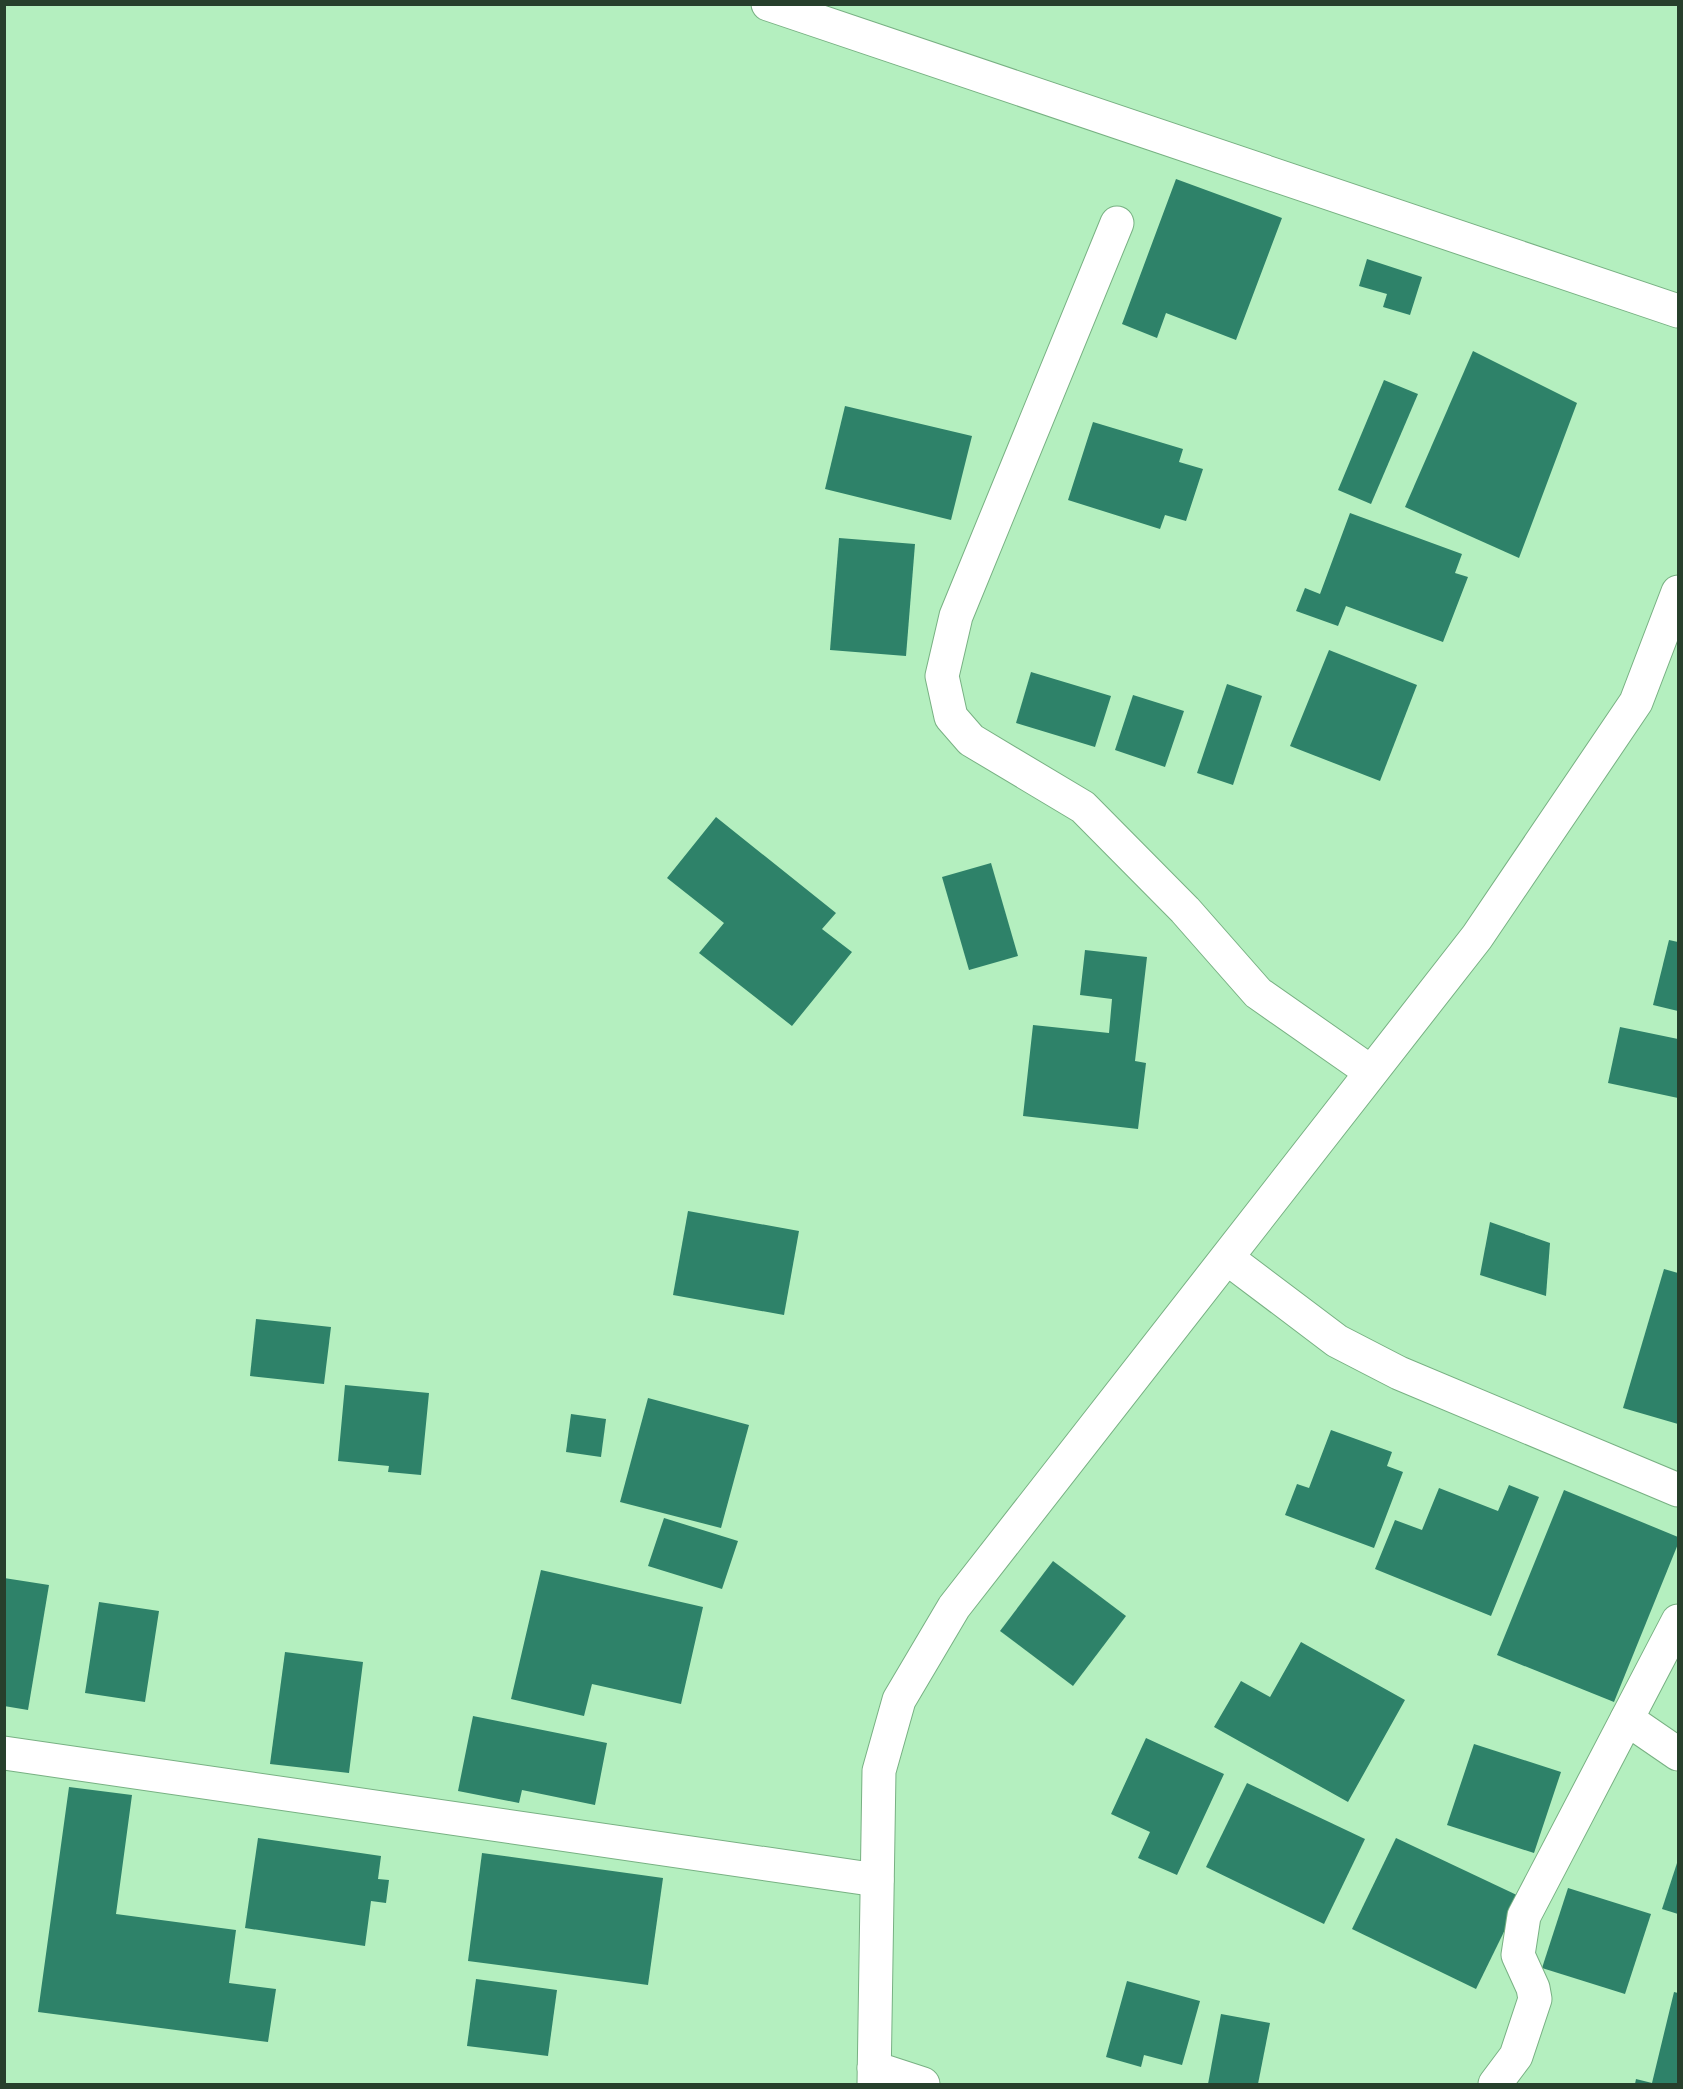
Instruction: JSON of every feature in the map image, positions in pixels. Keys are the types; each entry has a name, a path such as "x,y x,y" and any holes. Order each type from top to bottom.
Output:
{"street":[{"path":"768,4 1678,312"},
{"path":"1117,223 956,616 942,676 951,717 971,740 1083,807 1185,910 1258,993 1371,1072"},
{"path":"923,2085 874,2076 879,1771 899,1700 954,1607 1477,937 1636,702 1678,592"},
{"path":"1227,1258 1337,1341 1399,1373 1678,1490"},
{"path":"1496,2085 1516,2056 1535,2000 1533,1988 1518,1955 1524,1916 1678,1621"},
{"path":"1627,1719 1678,1754"},
{"path":"4,1753 877,1880"}],"building":[{"path":"1176,179 1282,218 1236,340 1166,313 1157,338 1122,324"},
{"path":"1367,259 1422,277 1410,315 1383,307 1387,294 1359,286"},
{"path":"1473,351 1577,403 1519,558 1405,507"},
{"path":"1384,380 1418,394 1371,504 1338,490"},
{"path":"845,406 972,436 951,520 825,489"},
{"path":"1093,422 1183,449 1179,462 1203,469 1186,521 1165,515 1160,529 1068,500"},
{"path":"1350,513 1462,554 1455,573 1468,577 1443,642 1346,606 1338,626 1296,611 1305,588 1320,594"},
{"path":"839,538 915,544 906,656 830,650"},
{"path":"1329,650 1417,685 1380,781 1290,746"},
{"path":"1031,672 1111,696 1095,747 1016,723"},
{"path":"1227,684 1262,696 1233,785 1197,773"},
{"path":"1133,695 1184,711 1165,767 1115,750"},
{"path":"716,817 836,913 822,929 852,952 792,1026 699,953 724,923 667,878"},
{"path":"991,863 1018,956 969,970 942,877"},
{"path":"1669,940 1678,942 1678,1011 1653,1005"},
{"path":"1085,950 1147,957 1135,1061 1146,1063 1138,1129 1023,1116 1033,1025 1109,1033 1112,999 1080,995"},
{"path":"1620,1027 1678,1039 1678,1098 1608,1083"},
{"path":"688,1211 799,1231 784,1315 673,1295"},
{"path":"1490,1222 1550,1243 1546,1296 1480,1275"},
{"path":"1664,1269 1678,1273 1678,1424 1623,1408"},
{"path":"256,1319 331,1327 324,1384 250,1376"},
{"path":"345,1385 429,1393 421,1475 388,1472 389,1466 338,1461"},
{"path":"648,1398 749,1425 721,1528 620,1502"},
{"path":"571,1414 606,1419 601,1457 566,1452"},
{"path":"1331,1430 1392,1452 1387,1466 1403,1472 1374,1548 1285,1515 1297,1484 1309,1488"},
{"path":"1509,1485 1539,1497 1491,1616 1375,1569 1395,1520 1422,1530 1439,1488 1498,1511"},
{"path":"1564,1490 1678,1537 1678,1544 1614,1702 1497,1655"},
{"path":"664,1518 738,1541 722,1589 648,1566"},
{"path":"1053,1561 1126,1616 1073,1686 1000,1631"},
{"path":"541,1570 703,1607 681,1704 592,1684 584,1716 511,1699"},
{"path":"4,1578 49,1585 28,1710 4,1706"},
{"path":"99,1602 159,1611 145,1702 85,1693"},
{"path":"1301,1642 1405,1700 1348,1802 1214,1727 1241,1681 1270,1697"},
{"path":"285,1652 363,1662 349,1773 270,1764"},
{"path":"473,1716 607,1743 595,1805 522,1790 519,1803 458,1791"},
{"path":"1146,1738 1224,1774 1177,1875 1138,1858 1150,1832 1111,1814"},
{"path":"1474,1744 1561,1772 1534,1853 1447,1825"},
{"path":"1247,1783 1365,1839 1324,1924 1206,1867"},
{"path":"69,1787 132,1795 116,1914 236,1930 229,1983 276,1989 268,2042 38,2012"},
{"path":"258,1838 381,1856 378,1879 389,1880 386,1903 371,1901 365,1946 245,1928"},
{"path":"1396,1838 1521,1897 1476,1989 1352,1929"},
{"path":"482,1853 663,1878 648,1985 468,1961"},
{"path":"1678,1860 1678,1914 1662,1909"},
{"path":"1568,1888 1651,1914 1625,1994 1542,1968"},
{"path":"476,1979 557,1990 548,2056 467,2046"},
{"path":"1127,1981 1200,2001 1182,2065 1144,2055 1141,2067 1106,2057"},
{"path":"1674,1992 1678,1993 1678,2084 1635,2084 1636,2079 1652,2083"},
{"path":"1221,2014 1270,2023 1258,2084 1208,2084"}]}
